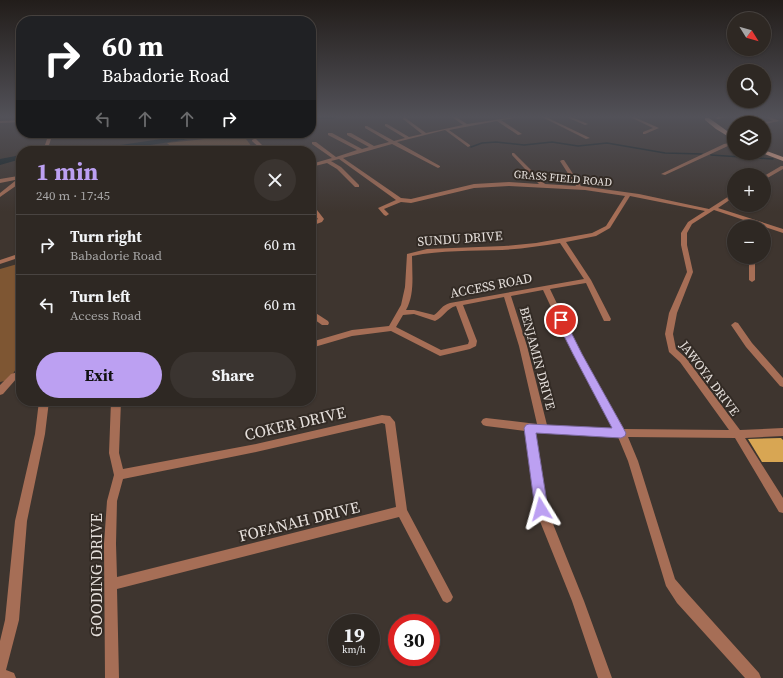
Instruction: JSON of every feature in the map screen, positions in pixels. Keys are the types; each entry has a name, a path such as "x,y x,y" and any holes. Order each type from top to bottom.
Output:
{"main road":[{"path":"771,153 783,158"}],"street":[{"path":"323,149 400,200"},
{"path":"316,164 366,149"},
{"path":"406,149 438,167"},
{"path":"663,174 718,149"},
{"path":"514,154 544,186"},
{"path":"327,161 339,168 357,186"},
{"path":"562,161 580,188"},
{"path":"771,174 783,167"},
{"path":"0,181 16,178"},
{"path":"0,195 16,183"},
{"name":"GRASS FIELD ROAD","path":"400,200 411,201 484,184 580,188 710,209 744,220"},
{"name":"SUNDU DRIVE","path":"392,328 405,305 409,287 408,255 427,251 504,248 562,241 594,235 606,230 613,222 628,195"},
{"name":"JAWOYA DRIVE","path":"727,199 710,209 690,224 684,233 684,245 690,272 670,323 670,345 672,350 683,360 738,435"},
{"path":"386,214 382,208 400,200"},
{"path":"316,213 320,221 316,222"},
{"name":"GRASS FIELD ROAD","path":"771,228 783,231"},
{"path":"562,241 588,280 607,319"},
{"path":"0,262 16,257"},
{"path":"752,264 752,280"},
{"name":"ACCESS ROAD","path":"400,313 414,312 435,318 440,315 447,306 459,303 588,280"},
{"name":"ACCESS ROAD","path":"545,287 577,354 621,433 633,461 670,582 682,598 754,678"},
{"name":"BENJAMIN DRIVE","path":"507,295 523,346 543,428"},
{"path":"316,343 352,333 392,328 440,352 470,346 473,344 473,341 459,303"},
{"path":"316,316 326,323"},
{"path":"734,325 749,345 783,384"},
{"path":"0,391 16,377"},
{"path":"0,667 12,620 21,521 40,434 43,406"},
{"name":"GOODING DRIVE","path":"112,678 113,635 110,585 112,501 119,475 114,453 116,406"},
{"name":"COKER DRIVE","path":"119,475 256,448 387,419 390,422 402,511"},
{"path":"486,422 529,428 621,433 738,435 783,432"},
{"path":"529,428 541,509 578,602 605,678"},
{"path":"738,435 783,508"},
{"path":"402,511 446,597"},
{"name":"FOFANAH DRIVE","path":"110,585 402,511"},
{"path":"0,676 9,678"}],"shaded area":[{"path":"16,264 16,369 9,380 0,382 0,269"}],"building":[{"path":"781,438 783,440 783,462 762,462 748,439"}],"waterway":[{"path":"640,149 665,153 702,154"},
{"path":"711,155 773,159"},
{"path":"0,162 16,158"}],"route":[{"path":"541,509 529,428 621,433 577,354 561,320"}]}
